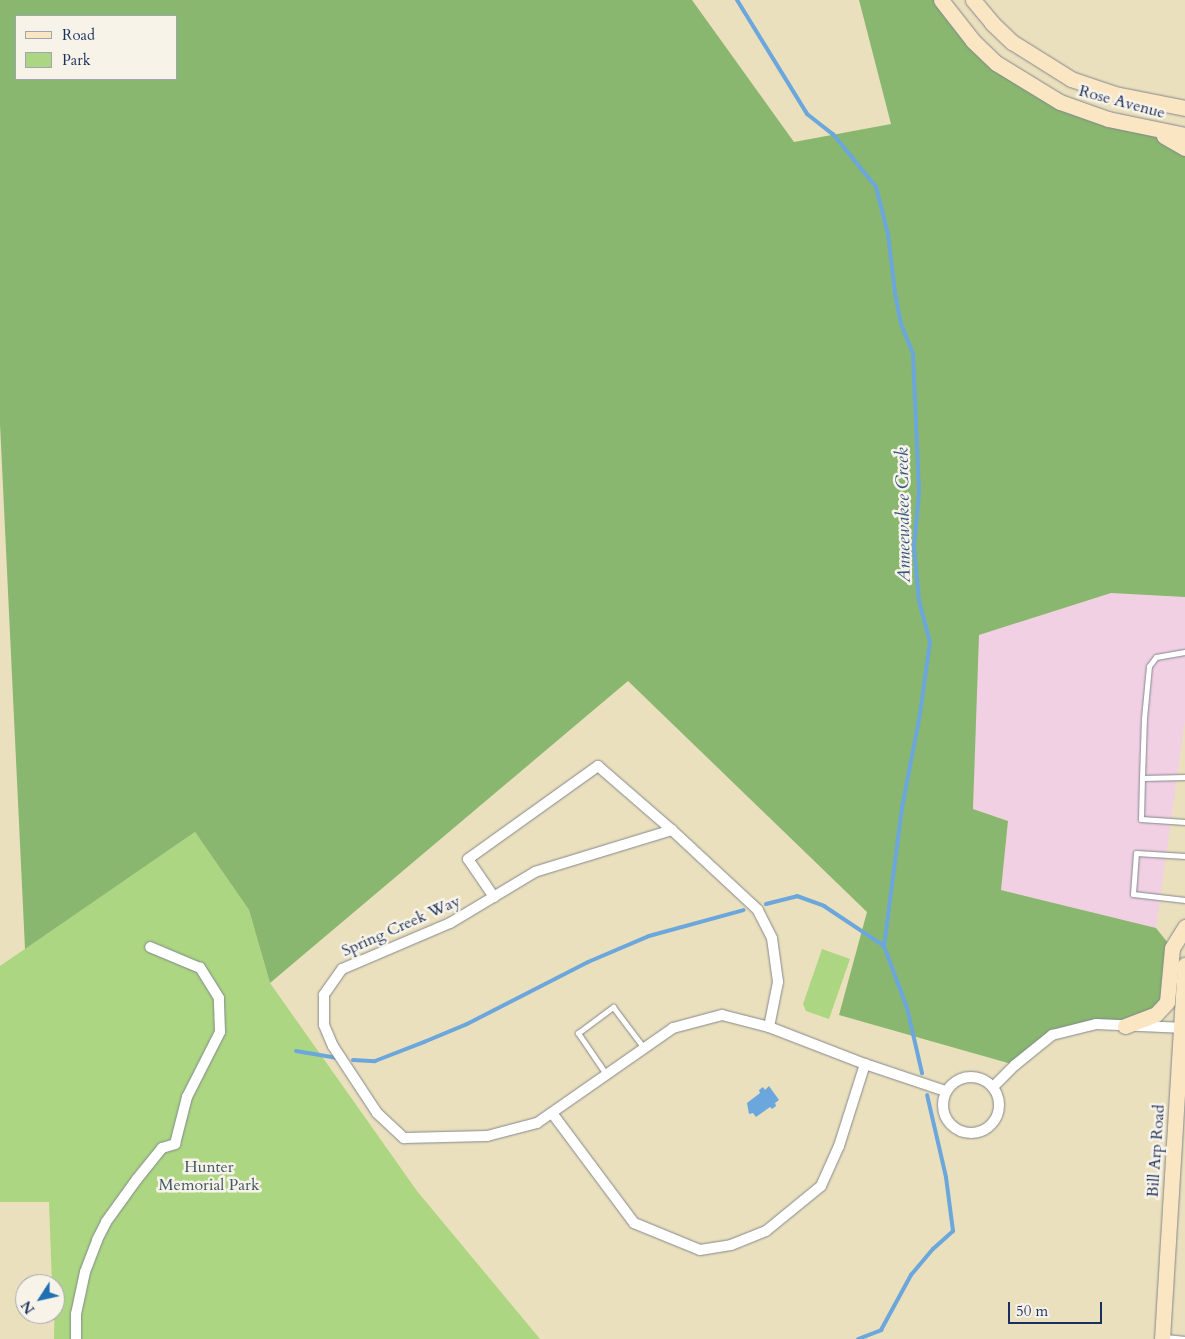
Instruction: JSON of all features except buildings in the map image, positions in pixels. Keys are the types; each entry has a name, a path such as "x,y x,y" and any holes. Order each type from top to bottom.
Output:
{"main road":[{"name":"Rose Avenue","path":"941,0 973,41 996,63 1060,102 1108,119 1185,135"},
{"name":"Rose Avenue","path":"973,0 992,23 1012,42 1071,78 1115,94 1182,106"},
{"path":"1149,129 1185,148"},
{"path":"1125,1026 1156,1014 1167,1002 1172,948 1185,927"},
{"name":"Bill Arp Road","path":"1162,1338 1183,1028 1185,965"}],"street":[{"path":"494,897 468,859 598,766 672,830 758,910 772,938 778,982 770,1027"},
{"name":"Spring Creek Way","path":"672,830 535,872 450,923 342,969 324,995 324,1025 332,1046 377,1113 404,1138 487,1136 537,1123 673,1028 722,1015 770,1027 865,1064 945,1091"},
{"path":"76,1339 76,1314 85,1272 106,1222 162,1148 175,1144 187,1097 220,1032 219,998 200,968 150,947"},
{"path":"993,1087 1015,1065 1052,1035 1096,1024 1183,1028"},
{"path":"552,1112 634,1223 700,1250 731,1245 766,1231 821,1186 839,1146 865,1064"},
{"path":"965,1078 978,1078 993,1087 998,1093 1000,1110 991,1125 981,1133 968,1134 956,1130 947,1119 942,1102 945,1091 954,1083 965,1078"}],"lane":[{"path":"1185,652 1156,657 1149,666 1144,718 1141,819 1185,822"},
{"path":"1142,778 1185,777"},
{"path":"1185,856 1136,853 1133,894 1185,900"},
{"path":"607,1075 578,1033 613,1007 644,1048"},
{"path":"1162,1338 1184,1339"}],"shaded area":[{"path":"1111,593 1185,597 1185,721 1156,928 1001,890 1008,821 973,809 978,635"}],"green space":[{"path":"0,0 692,0 794,142 891,124 859,0 941,0 973,41 1060,102 1185,134 1185,597 1111,593 979,635 973,809 1008,821 1001,890 1156,928 1172,948 1167,1002 1125,1026 1096,1024 1052,1035 1015,1065 839,1015 867,912 628,681 270,983 249,910 195,832 25,949 0,424"},
{"name":"Hunter Memorial Park","path":"195,832 249,910 270,983 417,1191 540,1339 54,1339 54,1324 65,1324 65,1274 52,1274 49,1202 0,1202 0,966"},
{"path":"822,949 850,959 829,1019 806,1011 803,1004"}],"water":[{"path":"769,1086 779,1100 775,1103 776,1106 772,1109 770,1107 756,1117 753,1113 749,1114 747,1103 760,1093 759,1090 763,1087 765,1090"}],"waterway":[{"name":"Anneewakee Creek","path":"737,0 807,114 833,134 876,187 888,234 895,293 901,324 913,354 919,492 914,547 919,601 930,642 920,714 902,808 884,946 907,1008 922,1073"},
{"path":"766,904 797,896 824,906 884,946"},
{"path":"353,1060 375,1061 467,1024 588,962 649,936 744,910"},
{"path":"296,1051 337,1058"},
{"path":"858,1339 881,1330 911,1275 933,1249 953,1231 946,1177 927,1095"}]}
